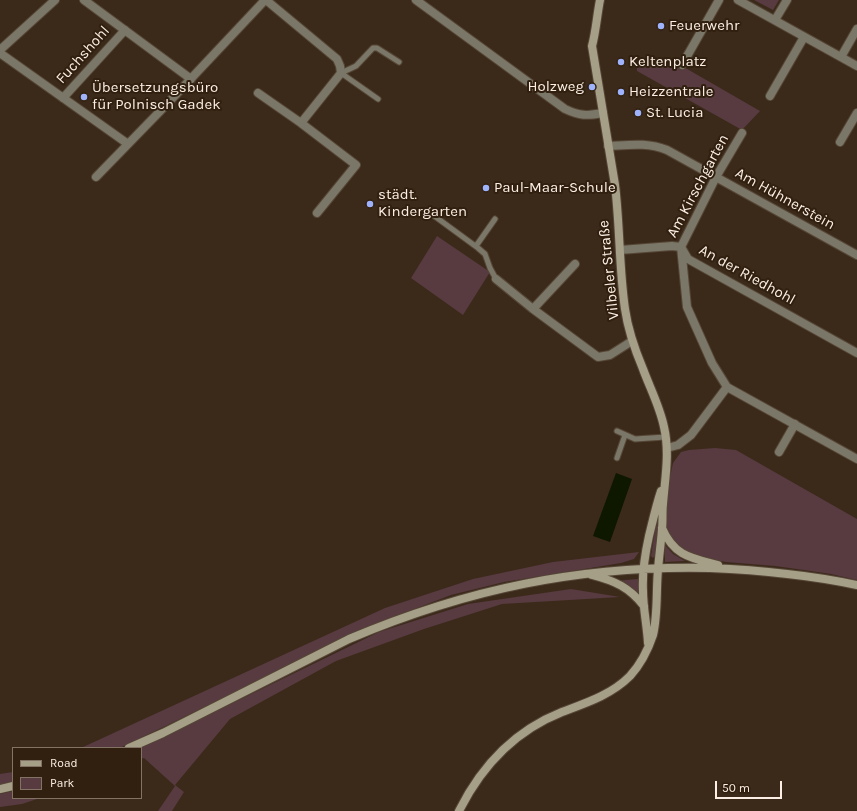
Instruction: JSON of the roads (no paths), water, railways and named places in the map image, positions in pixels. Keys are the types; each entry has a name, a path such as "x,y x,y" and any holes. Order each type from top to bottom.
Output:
{"street":[{"path":"54,0 0,51 128,144"},
{"path":"84,0 192,79"},
{"path":"96,177 192,79 265,0 337,59 340,66 341,73 301,123"},
{"path":"416,0 565,109 576,114 590,116 603,114"},
{"name":"Vilbeler Straße","path":"459,811 477,779 490,762 518,736 544,720 591,701 613,690 636,670 653,635 667,448 666,437 660,414 632,340 625,310 616,199 592,46 600,0"},
{"path":"682,65 719,0"},
{"path":"775,20 787,0"},
{"path":"742,1 857,66"},
{"path":"841,57 857,29"},
{"name":"Fuchshohl","path":"63,98 125,30"},
{"path":"770,96 804,37"},
{"path":"258,93 301,123 356,165 317,213"},
{"path":"840,142 857,113"},
{"name":"Am Kirschgarten","path":"742,133 716,177 680,247 687,307 712,363 727,387 857,459"},
{"name":"Am Hühnerstein","path":"608,146 642,144 660,147 667,150 857,255"},
{"name":"An der Riedhohl","path":"620,250 672,246 680,247 688,259 857,353"},
{"path":"533,309 576,264"},
{"path":"496,279 533,309 598,357 610,355 632,340"},
{"path":"667,448 678,445 691,435 727,387"},
{"path":"778,452 795,424"},
{"name":"Vilbeler Straße","path":"648,647 647,626 642,590 643,569 646,548 656,505 666,477"},
{"path":"662,528 666,538 674,548 682,554 732,569"},
{"path":"131,747 163,733 319,653 376,627 432,608 494,590 585,574 658,568 732,569 781,573 857,585"},
{"path":"585,574 608,580 626,588 644,606"},
{"path":"0,789 12,786"}],"lane":[{"path":"378,99 341,73 356,66 373,48 378,48 398,62"},
{"path":"433,215 485,254 496,279"},
{"path":"476,246 495,219"},
{"path":"617,431 635,439 666,437"},
{"path":"617,458 625,435"}],"place":[{"name":"Feuerwehr","path":"661,26"},
{"name":"Keltenplatz","path":"621,62"},
{"name":"Holzweg","path":"592,87"},
{"name":"Heizzentrale","path":"621,92"},
{"name":"Übersetzungsbüro für Polnisch Gadek","path":"84,97"},
{"name":"St. Lucia","path":"638,113"},
{"name":"Paul-Maar-Schule","path":"486,188"},
{"name":"städt. Kindergarten","path":"370,204"}]}
